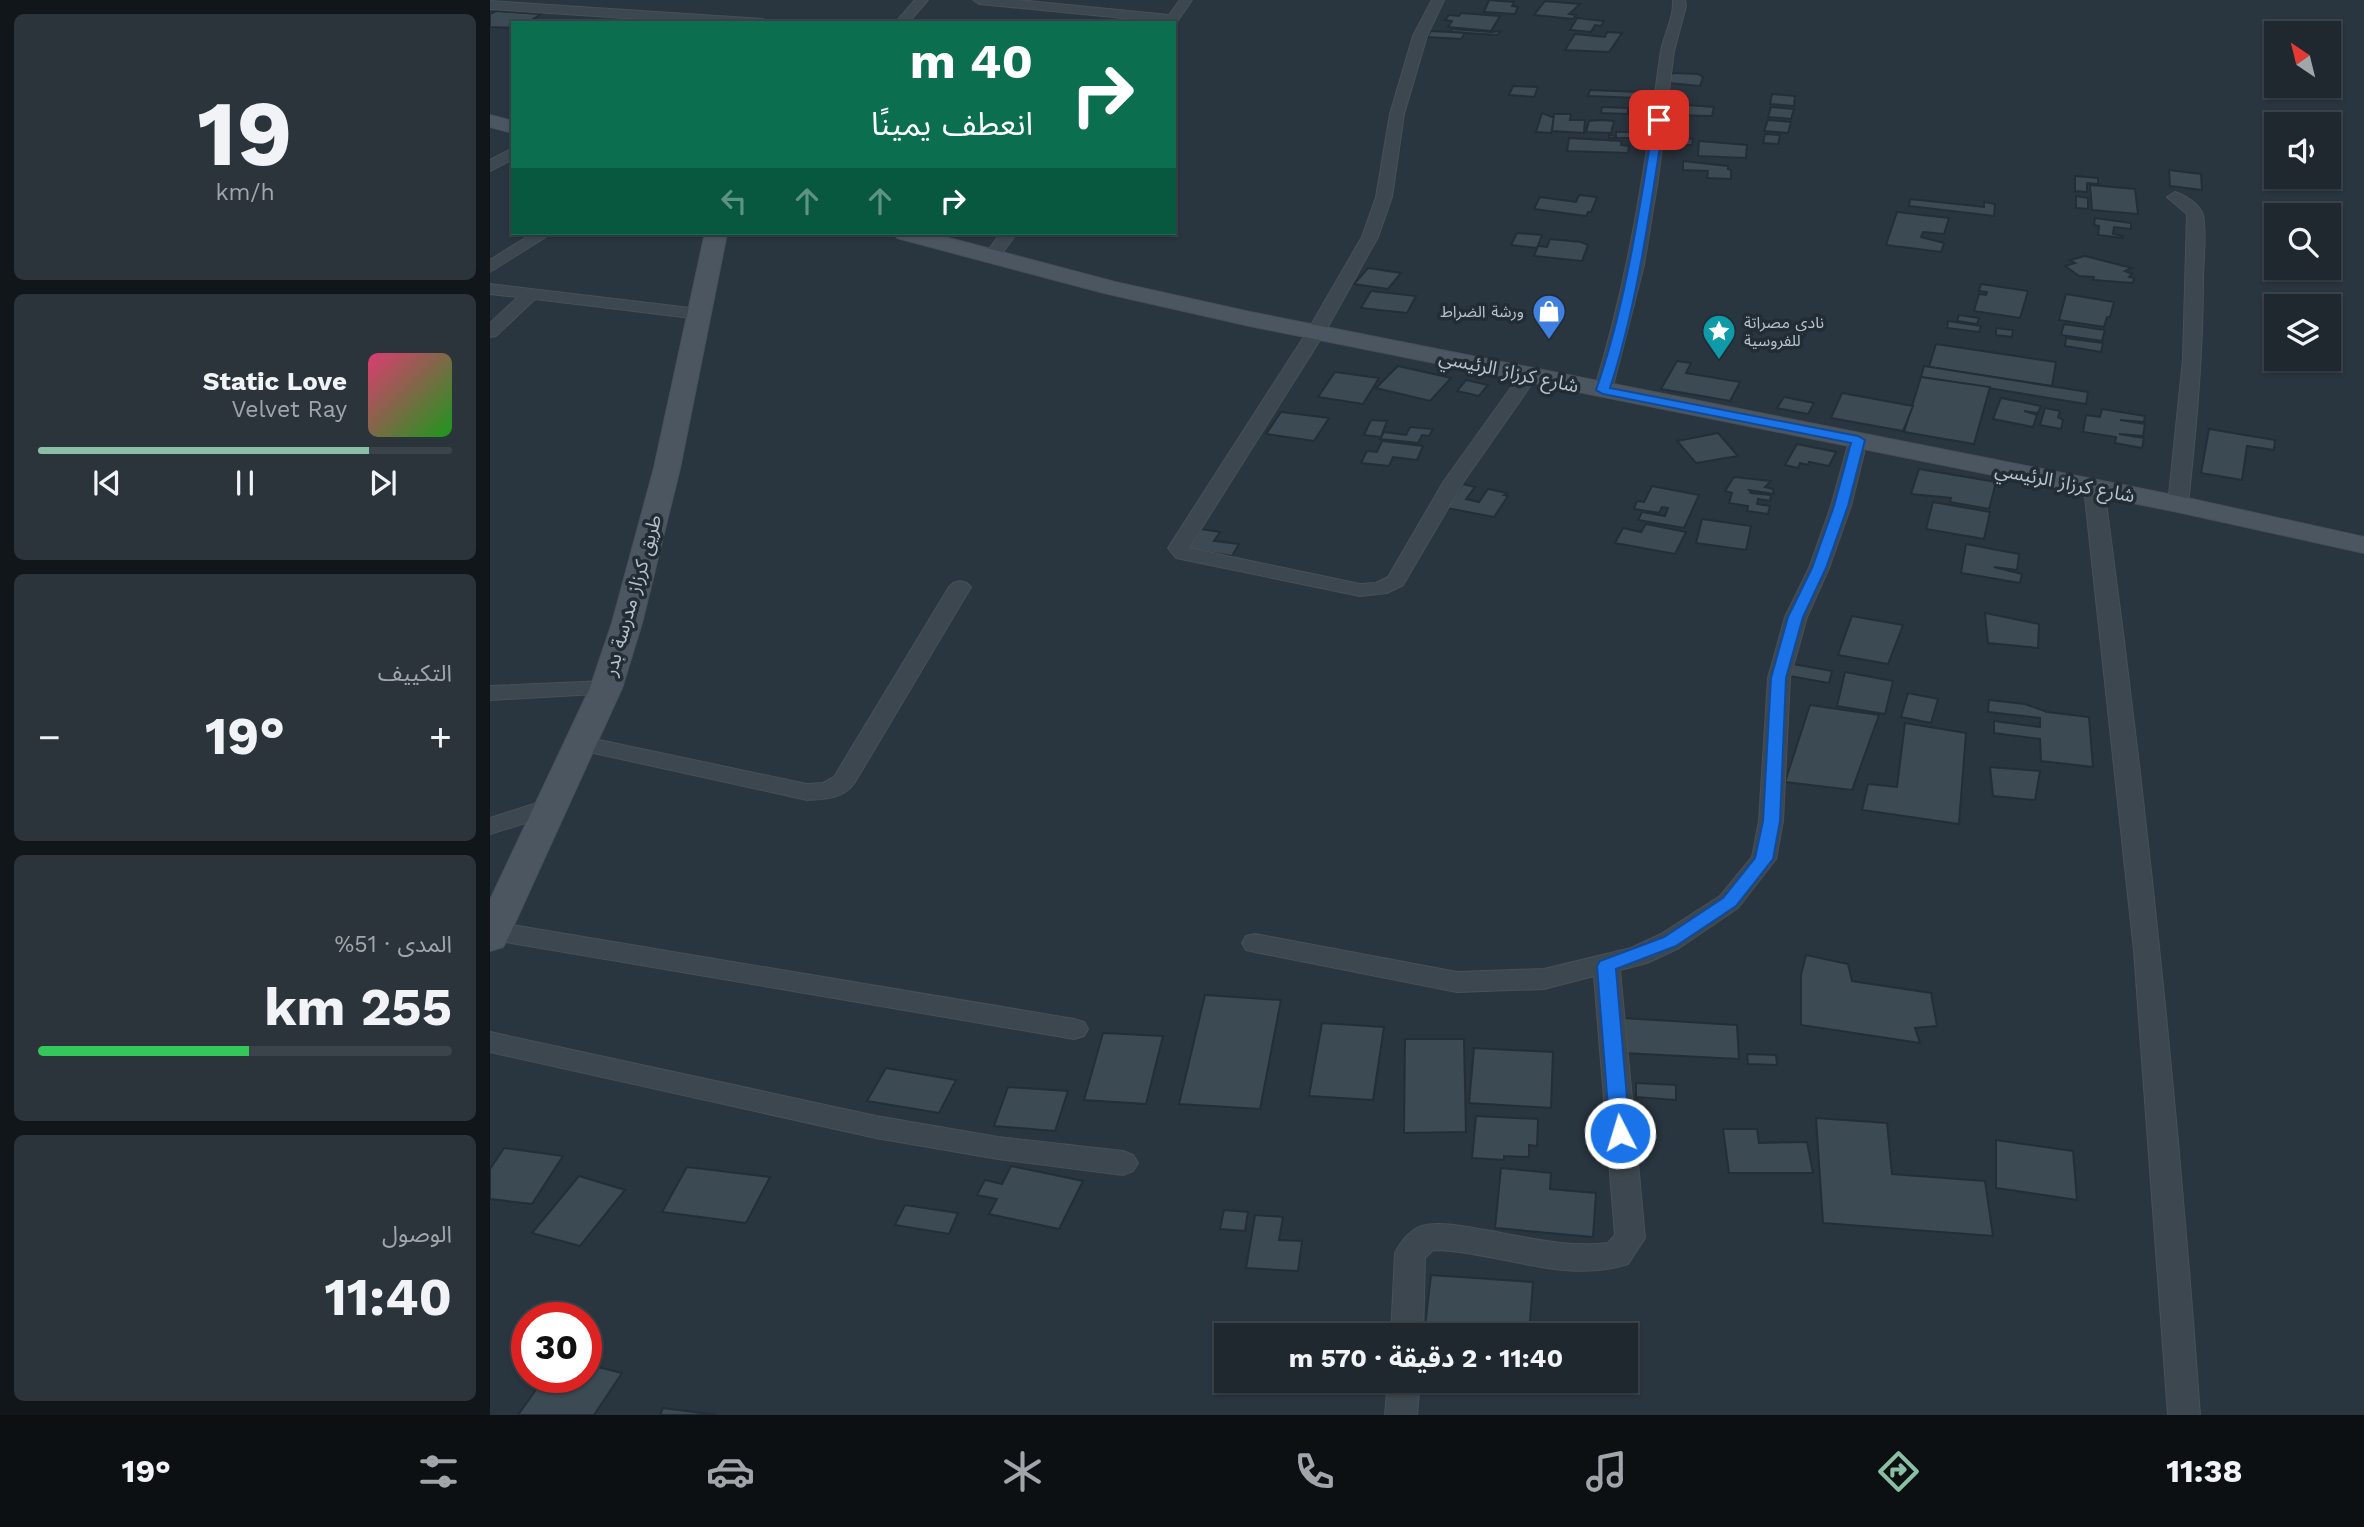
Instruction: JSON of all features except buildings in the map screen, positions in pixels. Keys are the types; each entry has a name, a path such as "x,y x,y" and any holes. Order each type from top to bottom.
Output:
{"street":[{"path":"903,21 922,0"},
{"path":"979,0 1050,3 1171,21 1186,0"},
{"path":"1438,0 1420,36 1397,114 1384,197 1370,237 1316,332 1178,548 1183,554 1360,590 1380,589 1396,581 1454,481 1529,375"},
{"path":"1603,390 1612,363 1642,229 1656,148 1669,38 1679,9 1679,0"},
{"path":"490,5 733,21"},
{"path":"490,121 511,126"},
{"path":"490,166 511,153"},
{"path":"2175,197 2195,214 2197,296 2192,385 2178,504"},
{"path":"490,267 541,235"},
{"name":"طريق كرزاز مدرسة بدر","path":"492,935 606,688 627,624 667,468 716,235"},
{"name":"شارع كرزاز الرئيسي","path":"912,235 1112,288 1316,332 2178,504 2364,545"},
{"path":"991,257 1008,235"},
{"path":"490,289 699,314"},
{"path":"490,332 531,294"},
{"path":"1255,943 1457,982 1544,979 1606,966 1670,941 1730,902 1764,859 1771,821 1779,678 1796,617 1819,568 1841,506 1858,440"},
{"path":"2094,488 2123,705 2139,858 2176,1282 2184,1415"},
{"path":"580,743 807,792 828,791 843,782 960,587"},
{"path":"490,693 606,688"},
{"path":"490,825 552,806"},
{"path":"492,935 1074,1029"},
{"path":"1407,1323 1410,1253 1426,1237 1454,1236 1564,1256 1600,1259 1618,1255 1630,1238 1606,966"},
{"path":"490,1042 876,1127 998,1148 1123,1163"},
{"path":"1401,1415 1403,1393"}],"place":[{"name":"ورشة الضراط","path":"1549,341"},
{"name":"نادي مصراتة للفروسية","path":"1719,361"}],"route":[{"path":"1620,1133 1606,966 1638,956 1670,941 1730,902 1764,859 1771,821 1779,678 1796,617 1819,568 1841,506 1858,440 1603,390 1612,363 1642,229 1659,120"}]}
